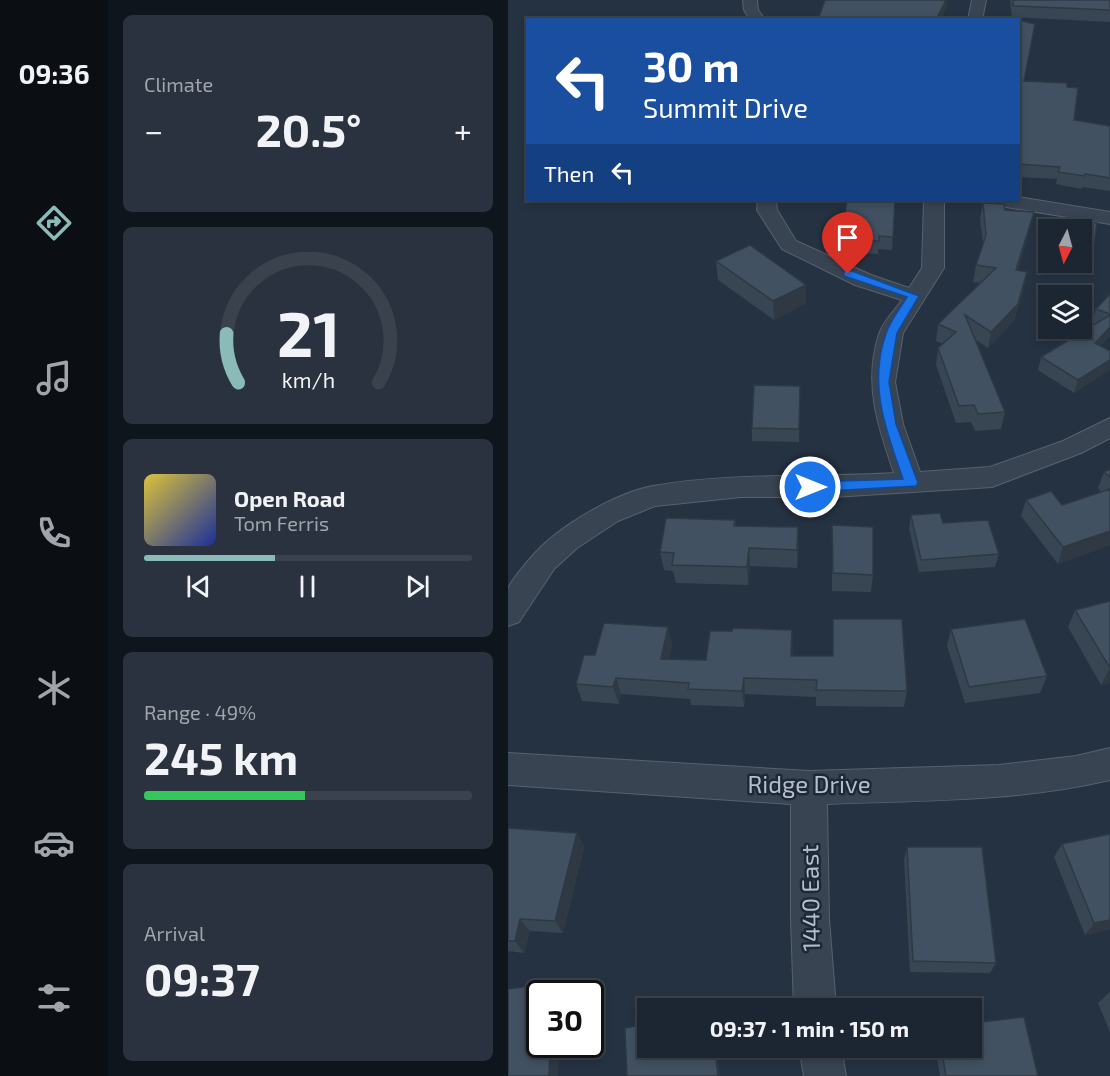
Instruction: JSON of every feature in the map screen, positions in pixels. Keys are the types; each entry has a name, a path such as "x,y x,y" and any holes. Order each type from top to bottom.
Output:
{"street":[{"path":"750,0 751,10 757,18"},
{"path":"975,18 979,0"},
{"path":"767,201 767,210 789,245 863,280 913,296"},
{"path":"911,483 890,424 883,382 891,333 933,268 934,201"},
{"path":"1006,201 1110,218"},
{"path":"508,613 544,561 567,540 608,514 652,496 741,487 833,487 992,477 1072,447 1110,427"},
{"name":"Ridge Drive","path":"508,769 622,778 809,788 999,781 1076,772 1110,764"},
{"name":"1440 East","path":"809,788 810,919 814,998"},
{"path":"822,1058 825,1076"}],"building":[{"path":"825,0 946,0 937,18 819,18"},
{"path":"1013,0 1110,0 1110,10 1013,6"},
{"path":"1020,20 1035,24 1024,81 1067,83 1067,87 1078,88 1074,120 1110,126 1110,178 1058,172 1060,167 1020,164"},
{"path":"847,201 895,201 893,237 879,236 879,241 841,240"},
{"path":"983,203 1004,204 1005,210 1034,212 1016,270 1027,272 1018,304 991,332 965,315 1005,412 978,414 974,405 959,406 938,348 956,332 938,324 996,268 976,265 986,235"},
{"path":"1092,222 1097,223 1094,246 1092,246"},
{"path":"750,245 806,285 773,301 716,261"},
{"path":"1110,294 1110,314 1096,309"},
{"path":"1110,315 1110,327 1095,343 1110,351 1110,360 1078,380 1041,357 1071,339 1092,339 1092,326"},
{"path":"754,385 800,386 799,429 752,428"},
{"path":"1110,469 1110,477 1104,472"},
{"path":"1110,489 1110,531 1063,547 1026,500 1051,491 1062,505"},
{"path":"940,513 943,523 988,520 999,554 921,560 911,515"},
{"path":"666,518 735,520 734,526 798,527 797,550 749,548 747,567 672,565 674,553 660,552"},
{"path":"832,525 873,527 873,575 833,573"},
{"path":"1110,601 1110,668 1075,610"},
{"path":"833,619 902,619 907,691 816,690 817,680 744,678 742,691 688,689 689,683 616,678 613,687 576,684 584,655 595,655 604,623 668,627 661,659 706,660 710,631 732,631 733,628 792,630 791,656 833,656"},
{"path":"1025,619 1047,676 969,687 951,629"},
{"path":"508,828 577,833 555,921 520,919 515,941 508,941"},
{"path":"1110,834 1110,920 1094,923 1062,844"},
{"path":"907,847 982,847 996,963 913,961"},
{"path":"526,987 526,1058 550,1058 549,1076 508,1076 508,989"},
{"path":"1024,1017 1038,1076 946,1076 943,1058 982,1058 982,1022"},
{"path":"637,1026 637,1058 716,1058 718,1076 627,1076 625,1028"}],"route":[{"path":"810,487 911,483 890,424 883,382 891,333 913,296 848,274"}]}
